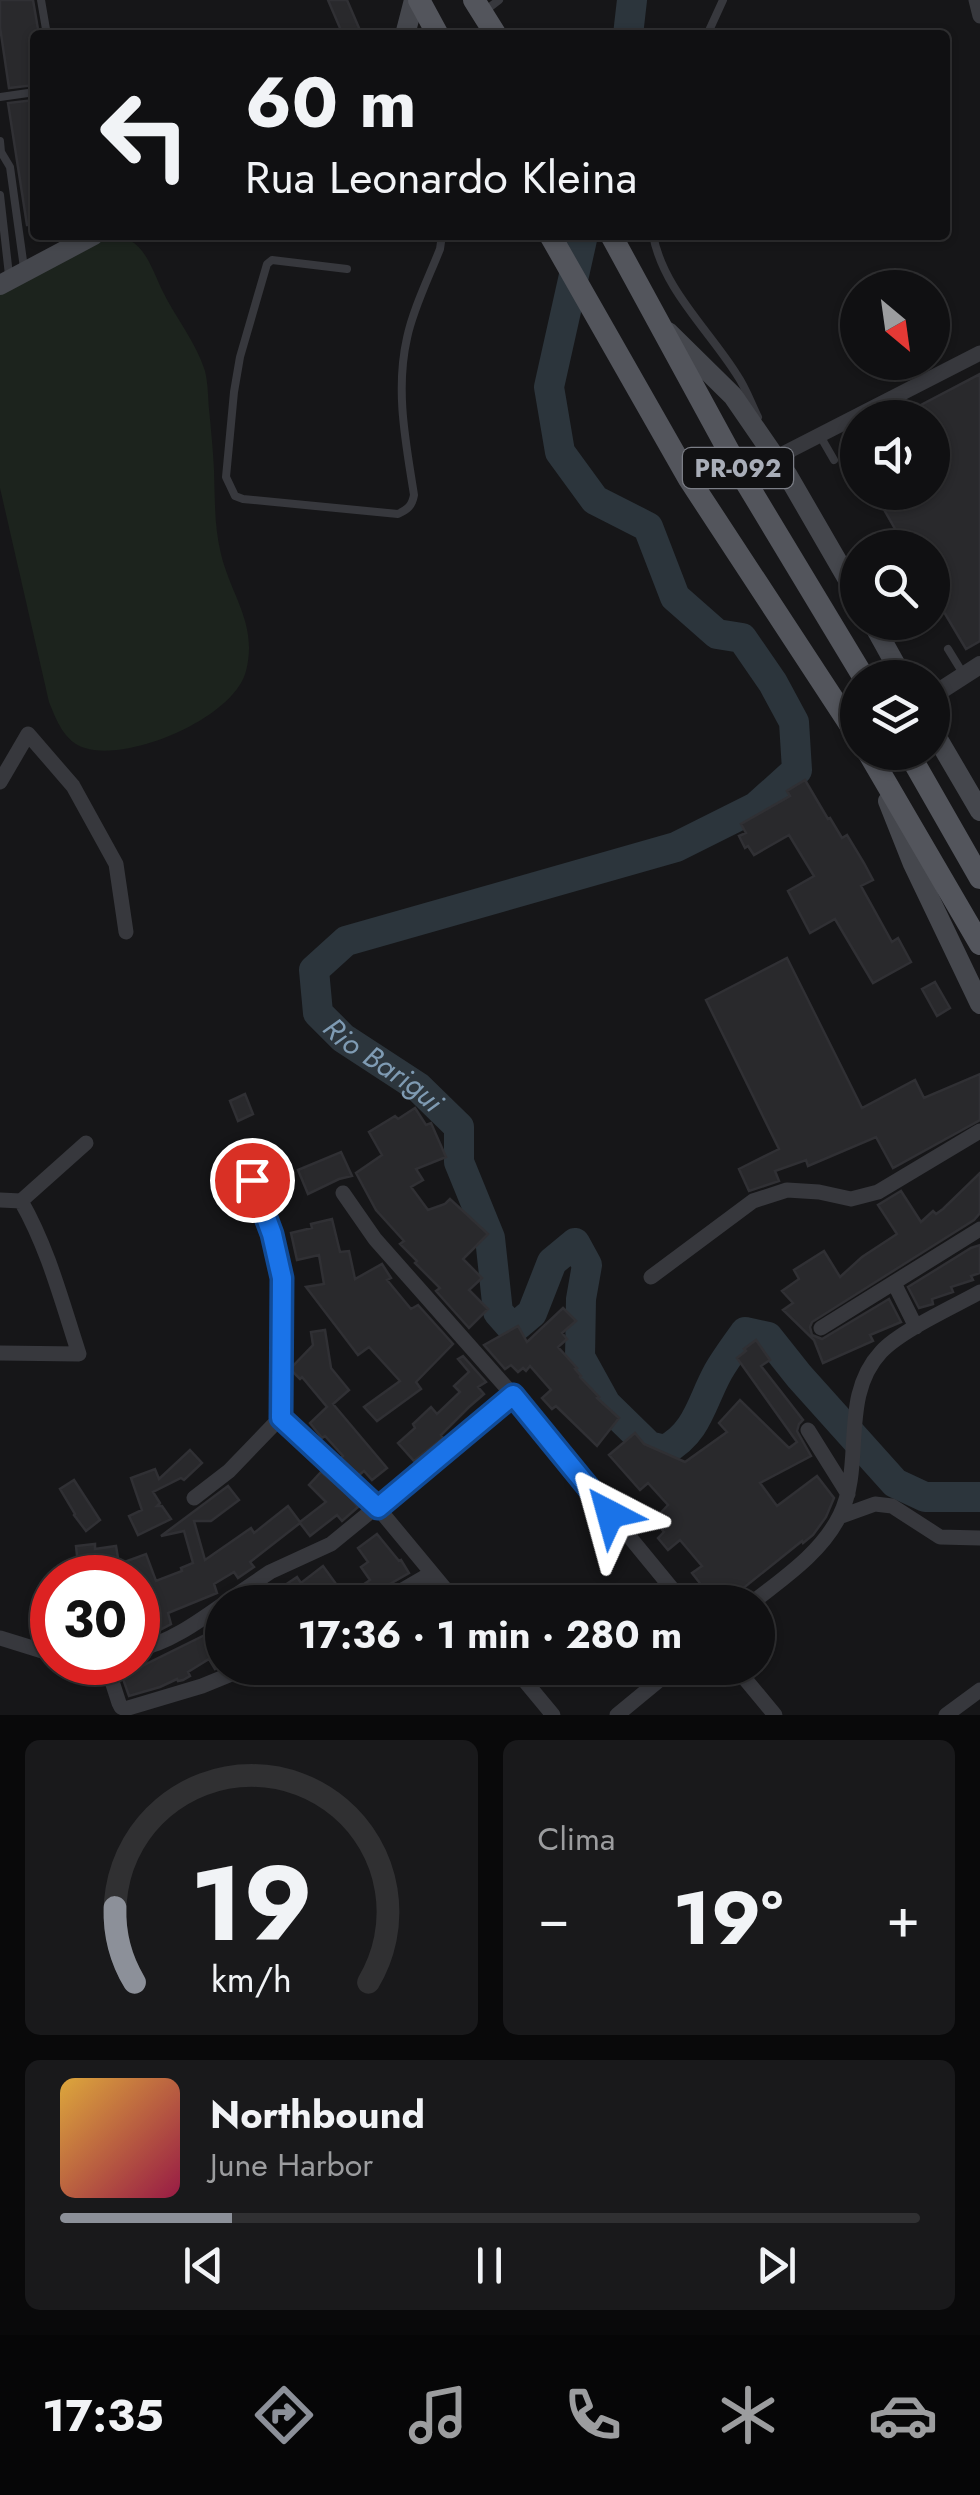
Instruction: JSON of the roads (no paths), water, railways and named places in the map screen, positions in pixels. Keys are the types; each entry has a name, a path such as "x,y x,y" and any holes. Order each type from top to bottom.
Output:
{"main road":[{"path":"407,30 417,0"},
{"path":"417,0 435,30"},
{"path":"485,4 494,30"},
{"path":"11,279 85,240"},
{"name":"PR-092","path":"553,240 689,479 840,710"},
{"name":"PR-092","path":"616,244 744,479 853,660"},
{"path":"663,327 732,396 776,457 840,566"},
{"path":"950,759 980,810"},
{"path":"875,770 913,864 980,1004"},
{"path":"878,770 980,944"},
{"path":"918,770 980,878"}],"street":[{"path":"976,0 980,16"},
{"path":"776,457 980,352"},
{"path":"950,684 972,670"},
{"path":"0,782 28,734 73,786 116,864 126,932"},
{"path":"650,1277 752,1201 787,1190 851,1199 878,1192 980,1131"},
{"path":"0,1200 21,1201 86,1144"},
{"path":"194,1498 229,1472 281,1418 282,1278 272,1234 252,1180"},
{"path":"343,1193 376,1239 513,1395 669,1585"},
{"path":"0,1353 79,1354 47,1258 21,1201"},
{"path":"821,1328 980,1229"},
{"path":"894,1283 916,1327"},
{"path":"774,1585 815,1551 839,1517 848,1494 855,1409 866,1375 881,1351 980,1292"},
{"path":"251,1585 270,1572 331,1544 513,1395"},
{"path":"281,1418 378,1508 440,1585"},
{"path":"808,1430 848,1494"},
{"path":"839,1517 875,1504 892,1506 940,1537 980,1538"},
{"path":"411,1585 430,1574"},
{"path":"160,1642 205,1618"},
{"path":"0,1638 30,1647"},
{"path":"113,1685 120,1708 125,1709 205,1685"},
{"path":"528,1685 554,1715"},
{"path":"618,1715 654,1685"},
{"path":"750,1685 775,1715"},
{"path":"946,1715 980,1690"}],"lane":[{"path":"41,0 46,30"},
{"path":"709,30 723,0"},
{"path":"0,98 30,93"},
{"path":"0,141 1,155 10,167 11,279"},
{"path":"0,195 11,279"},
{"path":"346,269 272,260 267,264 234,392 226,477 235,496 398,514 412,503 401,397 407,338 441,240"},
{"path":"654,240 672,282 739,377 776,457"},
{"path":"819,434 834,460"},
{"path":"948,649 972,670"}],"waterway":[{"name":"Rio Barigui","path":"629,30 632,0"},
{"name":"Rio Barigui","path":"582,240 549,387 560,452 595,500 648,527 675,597 717,634 742,638 794,722 797,770 756,807 676,847 346,941 314,970 318,1013 343,1038 418,1087 459,1127 459,1162 490,1238 498,1312 513,1329 532,1313 552,1262 575,1243 587,1265 581,1299 580,1357 606,1404 649,1446 665,1450 685,1435 718,1372 745,1332 768,1337 895,1483 925,1497 980,1497"}]}
